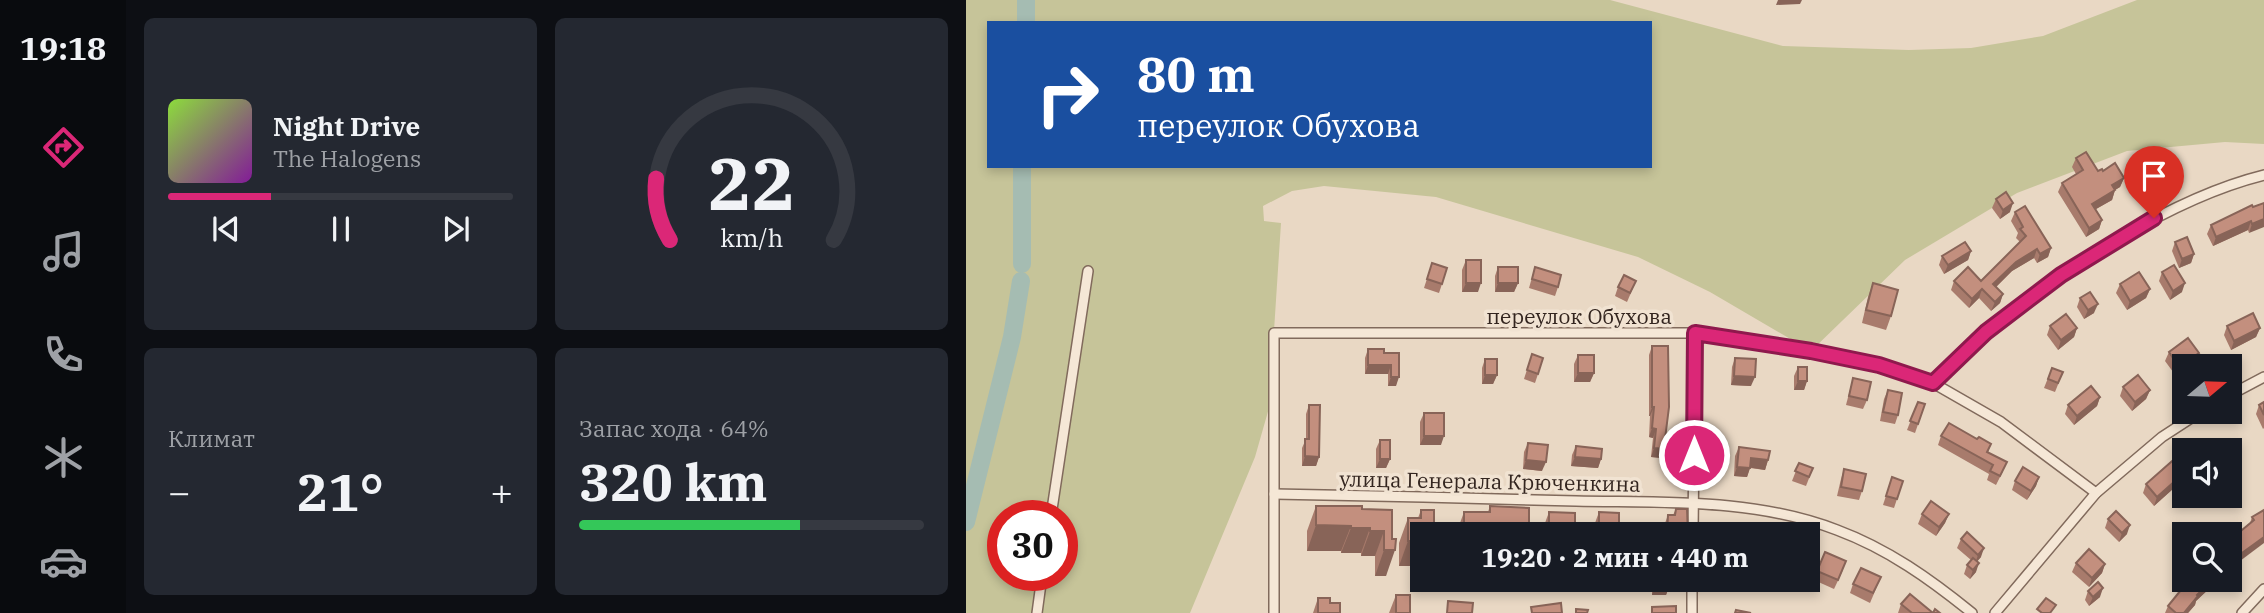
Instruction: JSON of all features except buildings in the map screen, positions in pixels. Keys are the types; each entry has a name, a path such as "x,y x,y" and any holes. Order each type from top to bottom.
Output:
{"street":[{"path":"1933,383 1986,332 2061,275 2154,218 2241,181 2264,175"},
{"path":"1053,500 1088,271"},
{"name":"переулок Обухова","path":"1274,494 1274,333 1695,333 1811,351 1879,365 1933,383 2001,422 2096,493"},
{"path":"1693,522 1695,333"},
{"path":"2242,389 2264,377"},
{"path":"1995,613 2096,493 2162,437 2182,424"},
{"path":"1274,494 1274,613"},
{"name":"улица Генерала Крюченкина","path":"1274,494 1694,503 1768,511 1836,529 1891,554 1928,578 1972,613"},
{"path":"2242,613 2264,589"},
{"path":"1037,613 1040,591"},
{"path":"1692,592 1692,613"}],"shaded area":[{"path":"966,0 1610,0 1783,46 1909,50 1971,48 2043,36 2137,0 2264,0 2264,144 2225,142 2127,151 2017,193 1905,260 1811,351 1710,292 1638,257 1436,197 1324,186 1292,191 1263,206 1264,221 1281,223 1269,408 1255,457 1190,613 966,613"}],"waterway":[{"path":"1026,0 1026,21"},
{"path":"1022,168 1022,264"},
{"path":"966,522 1012,337 1021,281"}],"route":[{"path":"1694,455 1695,333 1811,351 1879,365 1933,383 1986,332 2061,275 2154,218"}]}
